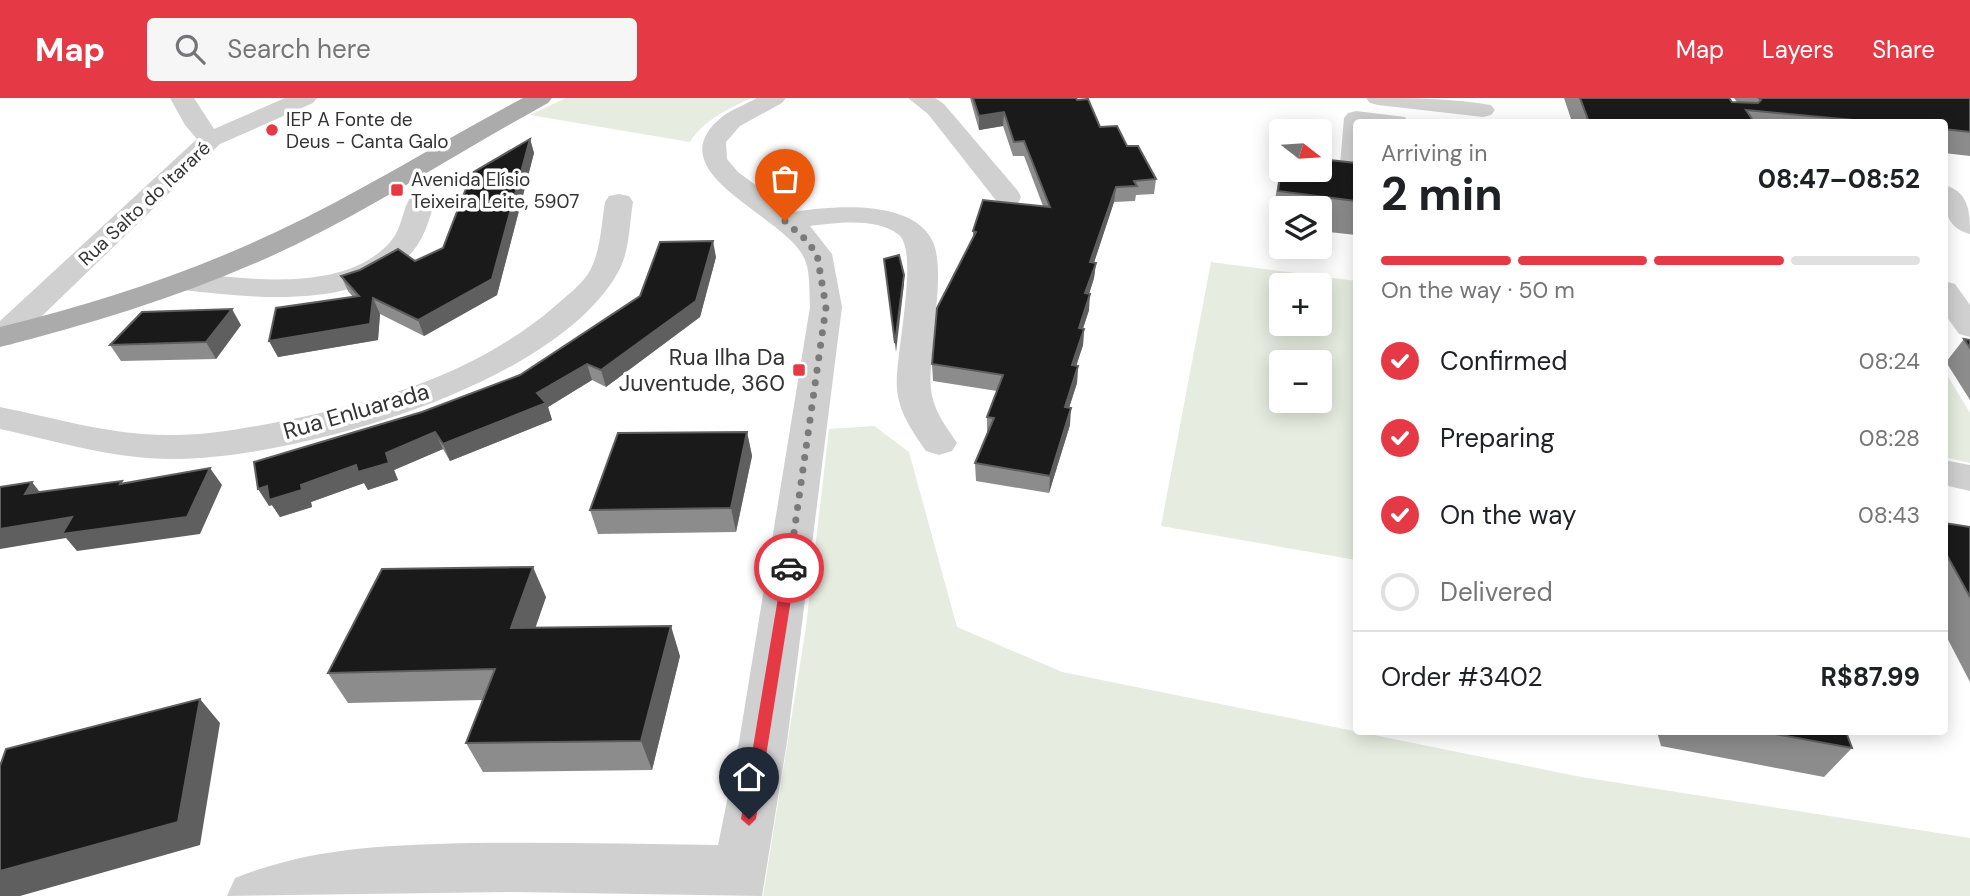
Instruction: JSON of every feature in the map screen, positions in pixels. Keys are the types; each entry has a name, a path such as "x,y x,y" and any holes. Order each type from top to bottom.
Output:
{"main road":[{"path":"1,337 92,312 184,281 323,220 540,98"}],"street":[{"path":"182,98 197,125 211,138"},
{"name":"Rua Salto do Itararé","path":"1,337 211,138 305,98"},
{"path":"254,896 311,880 373,870 570,867 737,883 763,742 826,307 817,254 785,221 727,179 712,150 715,138 722,128 738,114 774,98"},
{"path":"920,98 936,108 1008,197"},
{"path":"1356,119 1491,108"},
{"path":"1954,183 1959,222"},
{"path":"184,281 288,289 323,285 358,275 384,262 400,249 410,235 421,202"},
{"name":"Rua Enluarada","path":"0,418 120,443 158,447 206,445 295,431 405,401 481,370 531,341 568,312 592,287 607,265 619,202"},
{"path":"785,221 855,215 896,223 910,230 919,241 920,298 914,392 918,410 939,443"},
{"path":"1952,279 1970,303"},
{"path":"1952,279 1961,333"},
{"path":"1948,454 1970,459"},
{"path":"1948,473 1970,478"}],"shaded area":[{"path":"566,98 751,98 709,121 690,142 530,115"},
{"path":"1211,262 1295,273 1269,273 1269,336 1332,336 1332,278 1353,281 1353,559 1161,526"},
{"path":"1948,377 1970,413 1970,463 1948,458"},
{"path":"874,426 909,452 957,627 1062,672 1353,731 1353,735 1373,735 1581,777 1970,838 1970,896 763,896 806,627 829,429"}],"building":[{"path":"973,98 1088,99 1100,127 1117,126 1127,146 1138,146 1156,179 1134,181 1137,186 1116,187 1090,262 1096,263 1085,293 1090,294 1079,328 1084,329 1072,365 1078,366 1065,407 1071,408 1050,476 975,463 994,418 987,417 1003,375 932,364 937,308 976,232 973,231 983,200 1050,207 1024,141 1014,142 1004,112 979,116"},
{"path":"1580,98 1729,98 1732,102 1758,103 1761,100 1759,98 1970,98 1970,132 1948,129 1948,119 1843,119 1746,110 1752,119 1588,119"},
{"path":"530,139 492,279 418,320 373,298 370,324 269,341 276,308 359,296 341,276 360,270 398,249 415,261 443,248 472,173"},
{"path":"1332,160 1353,163 1353,201 1278,191 1279,182 1332,182"},
{"path":"713,241 696,301 601,370 587,364 537,393 546,403 443,444 435,432 386,453 389,463 358,472 356,465 301,485 302,490 269,500 267,486 258,489 254,462 422,412 520,375 640,296 660,242"},
{"path":"899,255 904,275 895,343 884,259"},
{"path":"232,309 206,342 110,345 142,312"},
{"path":"747,432 731,508 590,510 618,433"},
{"path":"210,468 187,517 62,534 72,517 0,529 0,487 32,482 25,494 122,481 120,484"},
{"path":"1948,524 1970,527 1970,597 1948,557"},
{"path":"533,567 511,628 671,626 641,741 466,743 495,669 328,673 382,569"},
{"path":"200,699 178,822 0,871 0,766 6,749"},
{"path":"1780,735 1847,735 1852,748"}],"way so far":[{"path":"785,221 817,254 826,307 789,568"}],"place":[{"name":"IEP A Fonte de Deus - Canta Galo","path":"272,130"},
{"name":"Avenida Elísio Teixeira Leite, 5907","path":"397,190"},
{"name":"Rua Ilha Da Juventude, 360","path":"799,370"}],"route":[{"path":"749,819 789,568"}]}
